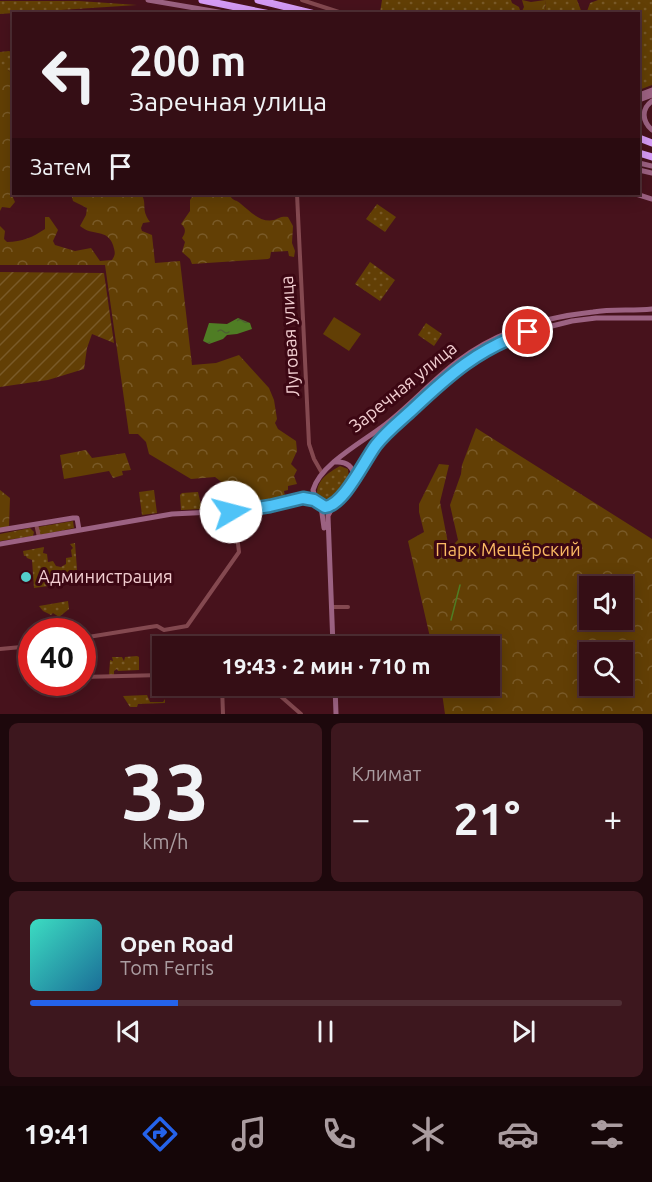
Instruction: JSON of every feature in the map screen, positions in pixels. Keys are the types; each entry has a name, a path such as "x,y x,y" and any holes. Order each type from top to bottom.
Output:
{"highway":[{"path":"202,0 260,12"},
{"path":"258,0 307,12"}],"street":[{"path":"148,0 218,12"},
{"path":"302,0 339,12"},
{"path":"652,100 646,106 644,115 646,124 652,130"},
{"name":"Луговая улица","path":"297,195 309,444 322,473"},
{"name":"Заречная улица","path":"0,544 172,514 234,512 303,498 313,490 322,473 390,421 467,354 512,331 561,317 594,311 652,309"},
{"name":"Заречная улица","path":"303,498 333,506 382,438 458,368 483,350 514,336 562,324 597,318 652,318"},
{"path":"335,462 342,462 350,466 354,473 353,480"},
{"path":"313,490 324,522 330,636"},
{"path":"331,636 327,526 328,516 333,506"},
{"path":"96,636 157,626 164,630 187,626 239,552 234,512"},
{"path":"0,531 77,518 79,530"},
{"path":"36,524 39,537"},
{"path":"331,607 348,606"},
{"path":"0,649 18,647"},
{"path":"96,677 152,675"},
{"path":"222,696 223,714"},
{"path":"280,696 301,714"},
{"path":"333,696 334,714"}],"green space":[{"path":"382,0 511,0 519,7 521,12 380,12"},
{"path":"522,0 531,2 545,0 546,12 522,12 524,7"},
{"path":"545,0 577,0 582,12 546,12"},
{"path":"598,0 652,0 652,85 640,90 640,12 587,12 590,3"},
{"path":"0,1 79,1 137,5 12,12 0,14"},
{"path":"0,52 12,52 12,73 8,70 0,70"},
{"path":"0,70 8,70 12,73 12,186 10,191 15,202 10,208 2,207 0,211"},
{"path":"71,195 141,195 145,213 150,222 143,223 141,228 142,231 152,235 155,263 180,261 192,365 216,363 239,355 269,388 274,400 277,419 275,423 278,429 296,441 297,451 291,464 297,470 294,476 297,484 288,486 288,490 284,491 285,496 235,506 228,487 215,477 191,479 149,454 146,442 138,434 129,434 105,265 0,265 0,226 5,231 4,239 7,242 18,241 32,237 45,229 45,217 49,217 58,230 53,241 55,245 75,251 91,248 100,261 112,260 115,253 110,240 103,234 80,226 87,208 73,201"},
{"path":"193,195 242,195 230,196 264,220 288,217 293,226 294,257 289,256 288,251 271,252 268,259 192,264 182,252 185,242 182,238 185,230 181,224 190,211 190,200"},
{"path":"377,204 396,217 385,232 366,219"},
{"path":"370,262 395,280 380,301 355,284"},
{"path":"0,272 104,273 114,343 92,334 84,369 48,380 0,387"},
{"path":"334,317 361,334 349,351 323,334"},
{"path":"426,323 442,334 434,346 418,335"},
{"name":"Парк Мещёрский","path":"476,428 652,539 652,714 445,714 442,696 500,696 500,636 430,636 408,541 424,532 419,504 439,464 449,465 440,502 448,543 454,544 458,540 450,505 462,465"},
{"path":"86,450 92,458 125,453 131,470 122,471 123,475 113,478 109,471 64,479 60,455"},
{"path":"340,466 348,469 349,478 331,502 324,503 317,496 318,486 327,474"},
{"path":"0,490 10,498 9,527 0,528"},
{"path":"154,490 157,513 142,515 139,492"},
{"path":"198,492 202,509 181,510 180,495"},
{"path":"73,521 74,528 40,535 38,527"},
{"path":"30,528 34,532 33,536 0,541 0,534"},
{"path":"75,543 78,582 34,588 32,560 24,556 23,551 44,547 43,553 47,554 48,562 53,561 56,566 61,567 66,564 66,558 72,557 73,548 70,544"},
{"path":"68,601 69,609 59,617 43,611 39,606"},
{"path":"112,657 122,657 124,661 125,657 139,657 139,670 118,671 117,669 114,671 114,676 109,675"},
{"path":"147,695 150,702 163,702 165,699 165,703 138,704 137,707 130,707 123,696"}],"water":[{"path":"238,318 250,323 252,329 227,335 209,344 203,341 209,323 227,324"}],"waterway":[{"path":"451,620 460,585"}],"place":[{"name":"Администрация","path":"26,577"}],"route":[{"path":"231,512 308,497 321,506 333,506 382,438 443,381 483,350 528,332"}]}
